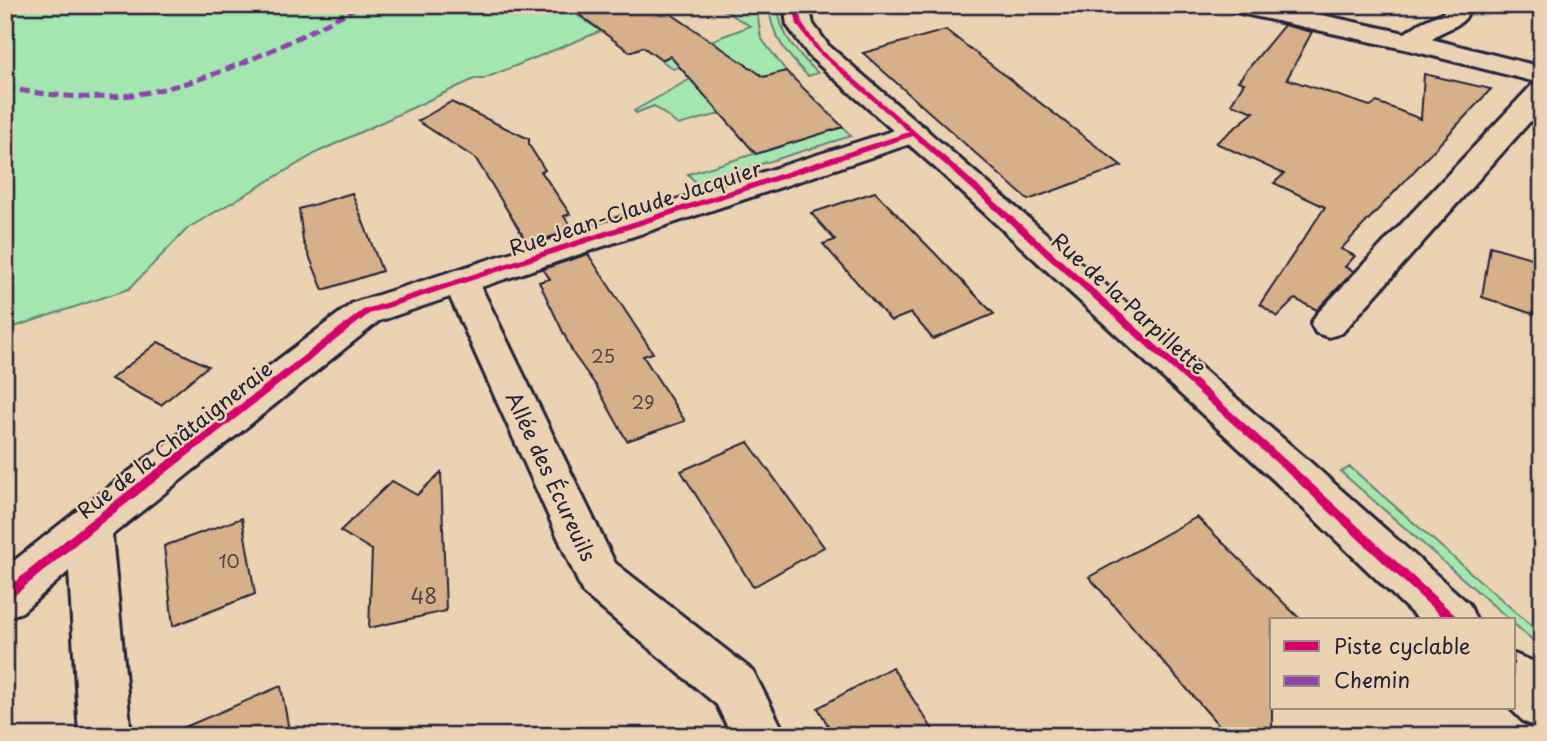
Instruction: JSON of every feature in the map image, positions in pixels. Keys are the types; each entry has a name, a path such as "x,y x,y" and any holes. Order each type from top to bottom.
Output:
{"street":[{"name":"Rue de la Parpillette","path":"796,5 800,25 819,51 1296,474 1450,618"},
{"path":"1240,5 1410,42 1542,75"},
{"path":"1410,42 1429,28 1456,16 1457,5"},
{"path":"1329,324 1542,91"},
{"name":"Rue Jean-Claude Jacquier","path":"366,312 914,133"},
{"name":"Allée des Écureuils","path":"461,282 599,578 735,688 760,736"},
{"name":"Rue de la Châtaigneraie","path":"5,597 89,527 366,312"},
{"path":"89,527 105,736"},
{"path":"1516,680 1542,704"}],"green space":[{"path":"5,5 562,5 601,31 483,79 474,79 318,152 188,228 129,289 5,330"},
{"path":"715,5 756,5 761,38 786,71 760,78 695,61 673,69 661,60 750,26"},
{"path":"769,5 778,5 786,35 818,73 808,76 787,53 773,26"},
{"path":"692,78 720,114 678,125 654,106 636,113 634,111"},
{"path":"843,127 851,136 697,184 688,174"},
{"path":"1350,467 1542,635 1542,648 1516,626 1516,618 1508,618 1341,472"}],"building":[{"path":"566,5 658,5 764,77 786,71 843,127 756,154 670,56 661,60 643,47 630,52"},
{"path":"1284,25 1312,32 1287,79 1370,106 1377,102 1421,119 1424,74 1491,89 1341,249 1355,256 1345,267 1354,271 1317,310 1295,299 1277,317 1260,304 1325,207 1274,183 1284,174 1216,143 1254,112 1231,104 1244,83 1238,81"},
{"path":"946,30 1122,166 1028,200 863,53"},
{"path":"451,102 529,139 529,145 545,170 541,171 570,214 564,216 573,230 528,244 476,159 418,121"},
{"path":"875,192 994,314 933,339 911,313 891,321 823,244 835,240 811,213"},
{"path":"352,193 382,271 323,290 303,241 299,209"},
{"path":"1490,246 1542,261 1542,317 1482,297"},
{"path":"588,254 653,353 643,356 685,421 627,441 597,387 574,355 539,282 550,279 543,269"},
{"path":"158,342 208,366 161,405 111,379"},
{"path":"748,442 824,547 753,587 681,471"},
{"path":"441,472 446,611 369,628 372,550 340,531 392,481 417,495"},
{"path":"1197,517 1299,618 1270,618 1272,736 1228,736 1089,577"},
{"path":"242,518 255,594 173,626 164,546"},
{"path":"892,667 937,736 834,736 818,708"},
{"path":"281,686 290,736 164,736"}],"marked path":[{"path":"5,88 88,97 138,94 196,79 252,58 361,5"}],"cycle path":[{"path":"796,5 800,25 819,51 950,164 1295,474 1450,618"},
{"path":"5,597 89,527 366,312 914,133"}]}
